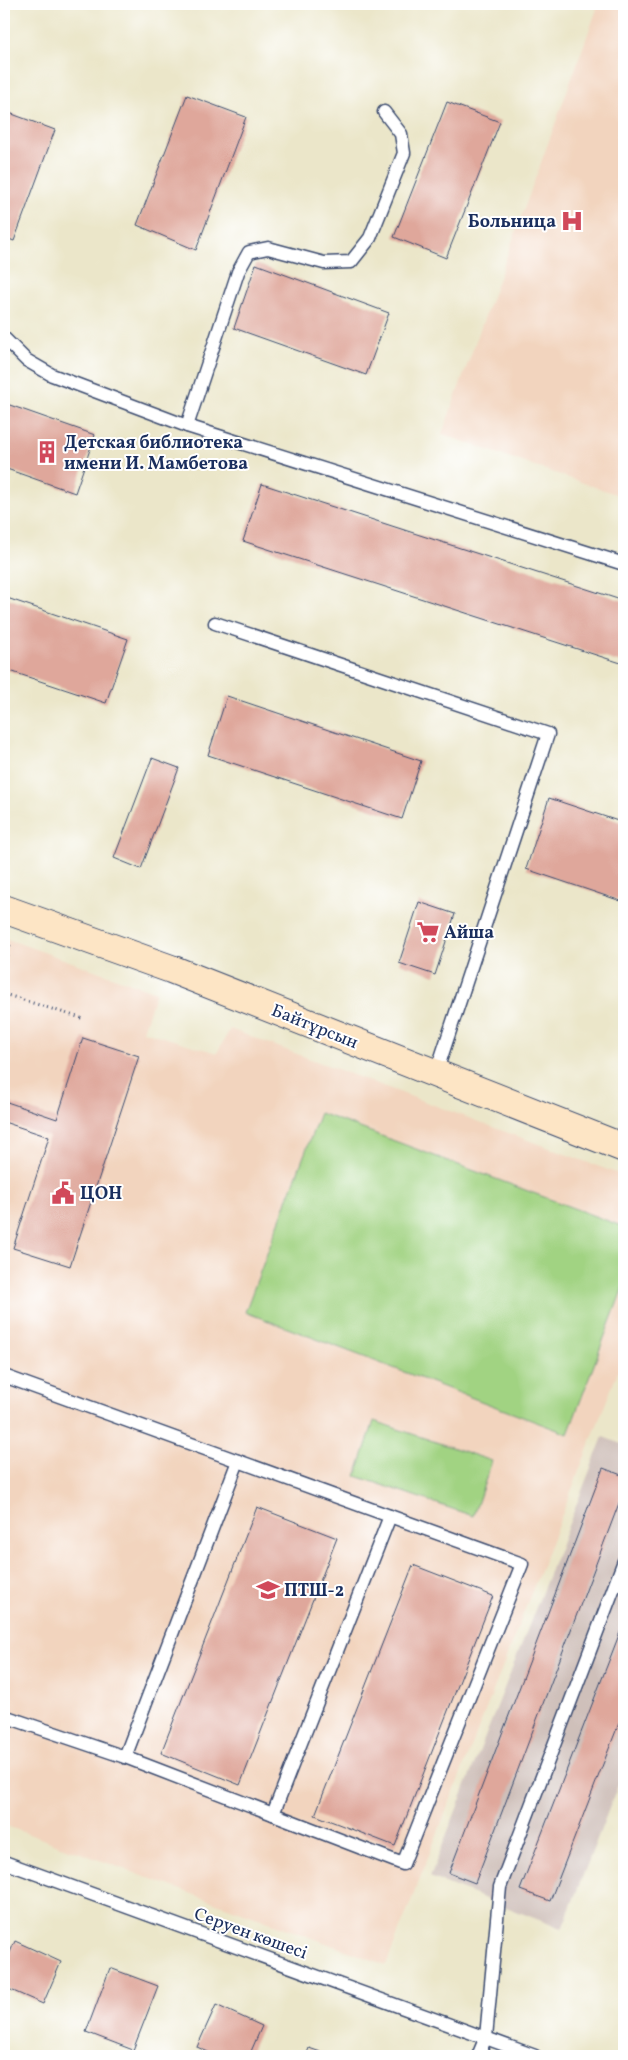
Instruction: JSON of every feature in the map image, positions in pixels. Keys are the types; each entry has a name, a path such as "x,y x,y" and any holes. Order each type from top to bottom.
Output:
{"street":[{"name":"Байтұрсын","path":"4,909 171,969 624,1148"}],"lane":[{"path":"187,426 238,272 249,252 268,248 324,263 351,262 370,238 404,153 400,134 384,112"},
{"path":"4,338 26,360 52,375 187,426 624,564"},
{"path":"215,622 548,734 436,1074"},
{"path":"4,1376 522,1564 403,1864 125,1757 4,1716"},
{"path":"125,1757 238,1461"},
{"path":"273,1814 390,1516"},
{"path":"478,2056 486,2036 500,1888 624,1561"},
{"name":"Серуен көшесі","path":"4,1862 486,2036 535,2056"}],"path":[{"path":"4,965 12,941"},
{"path":"4,994 84,1019"}],"shaded area":[{"name":"Больница","path":"591,4 624,4 624,497 442,434 597,9"},
{"name":"ПТШ-2","path":"4,938 156,992 143,1031 217,1053 230,1029 624,1176 624,1356 386,1965 4,1825"},
{"path":"603,1437 624,1445 624,1770 562,1929 430,1877"}],"green space":[{"path":"320,1113 624,1227 624,1285 568,1434 245,1312"},
{"path":"374,1421 492,1461 473,1516 356,1476"}],"building":[{"path":"187,95 246,117 196,250 137,225"},
{"path":"447,102 500,122 446,258 394,237"},
{"path":"4,111 55,130 14,241 4,237"},
{"path":"256,264 389,313 366,375 234,328"},
{"name":"Детская библиотека имени И. Мамбетова","path":"4,403 95,435 75,493 4,468"},
{"path":"262,484 624,601 624,664 243,541"},
{"path":"4,597 128,639 106,703 4,669"},
{"path":"227,696 421,761 402,819 208,755"},
{"path":"152,758 179,768 141,869 114,858"},
{"path":"549,798 624,823 624,902 526,869"},
{"path":"419,902 455,914 435,975 399,963"},
{"name":"ЦОН","path":"83,1038 139,1056 70,1266 13,1248 49,1137 4,1122 4,1101 57,1119"},
{"path":"603,1468 624,1476 624,1490 475,1883 449,1873"},
{"path":"257,1507 337,1538 240,1785 161,1753"},
{"path":"413,1565 493,1596 395,1846 315,1815"},
{"path":"624,1622 624,1710 550,1901 520,1890"},
{"path":"15,1941 61,1962 43,2004 4,1987 4,1966"},
{"path":"110,1968 158,1986 133,2050 86,2032"},
{"path":"216,2005 262,2026 249,2056 217,2056 197,2047"},
{"path":"309,2048 332,2056 306,2056"}],"place":[{"name":"Больница","path":"572,221"},
{"name":"Детская библиотека имени И. Мамбетова","path":"47,452"},
{"name":"Айша","path":"428,932"},
{"name":"ЦОН","path":"63,1193"},
{"name":"ПТШ-2","path":"268,1590"}]}
